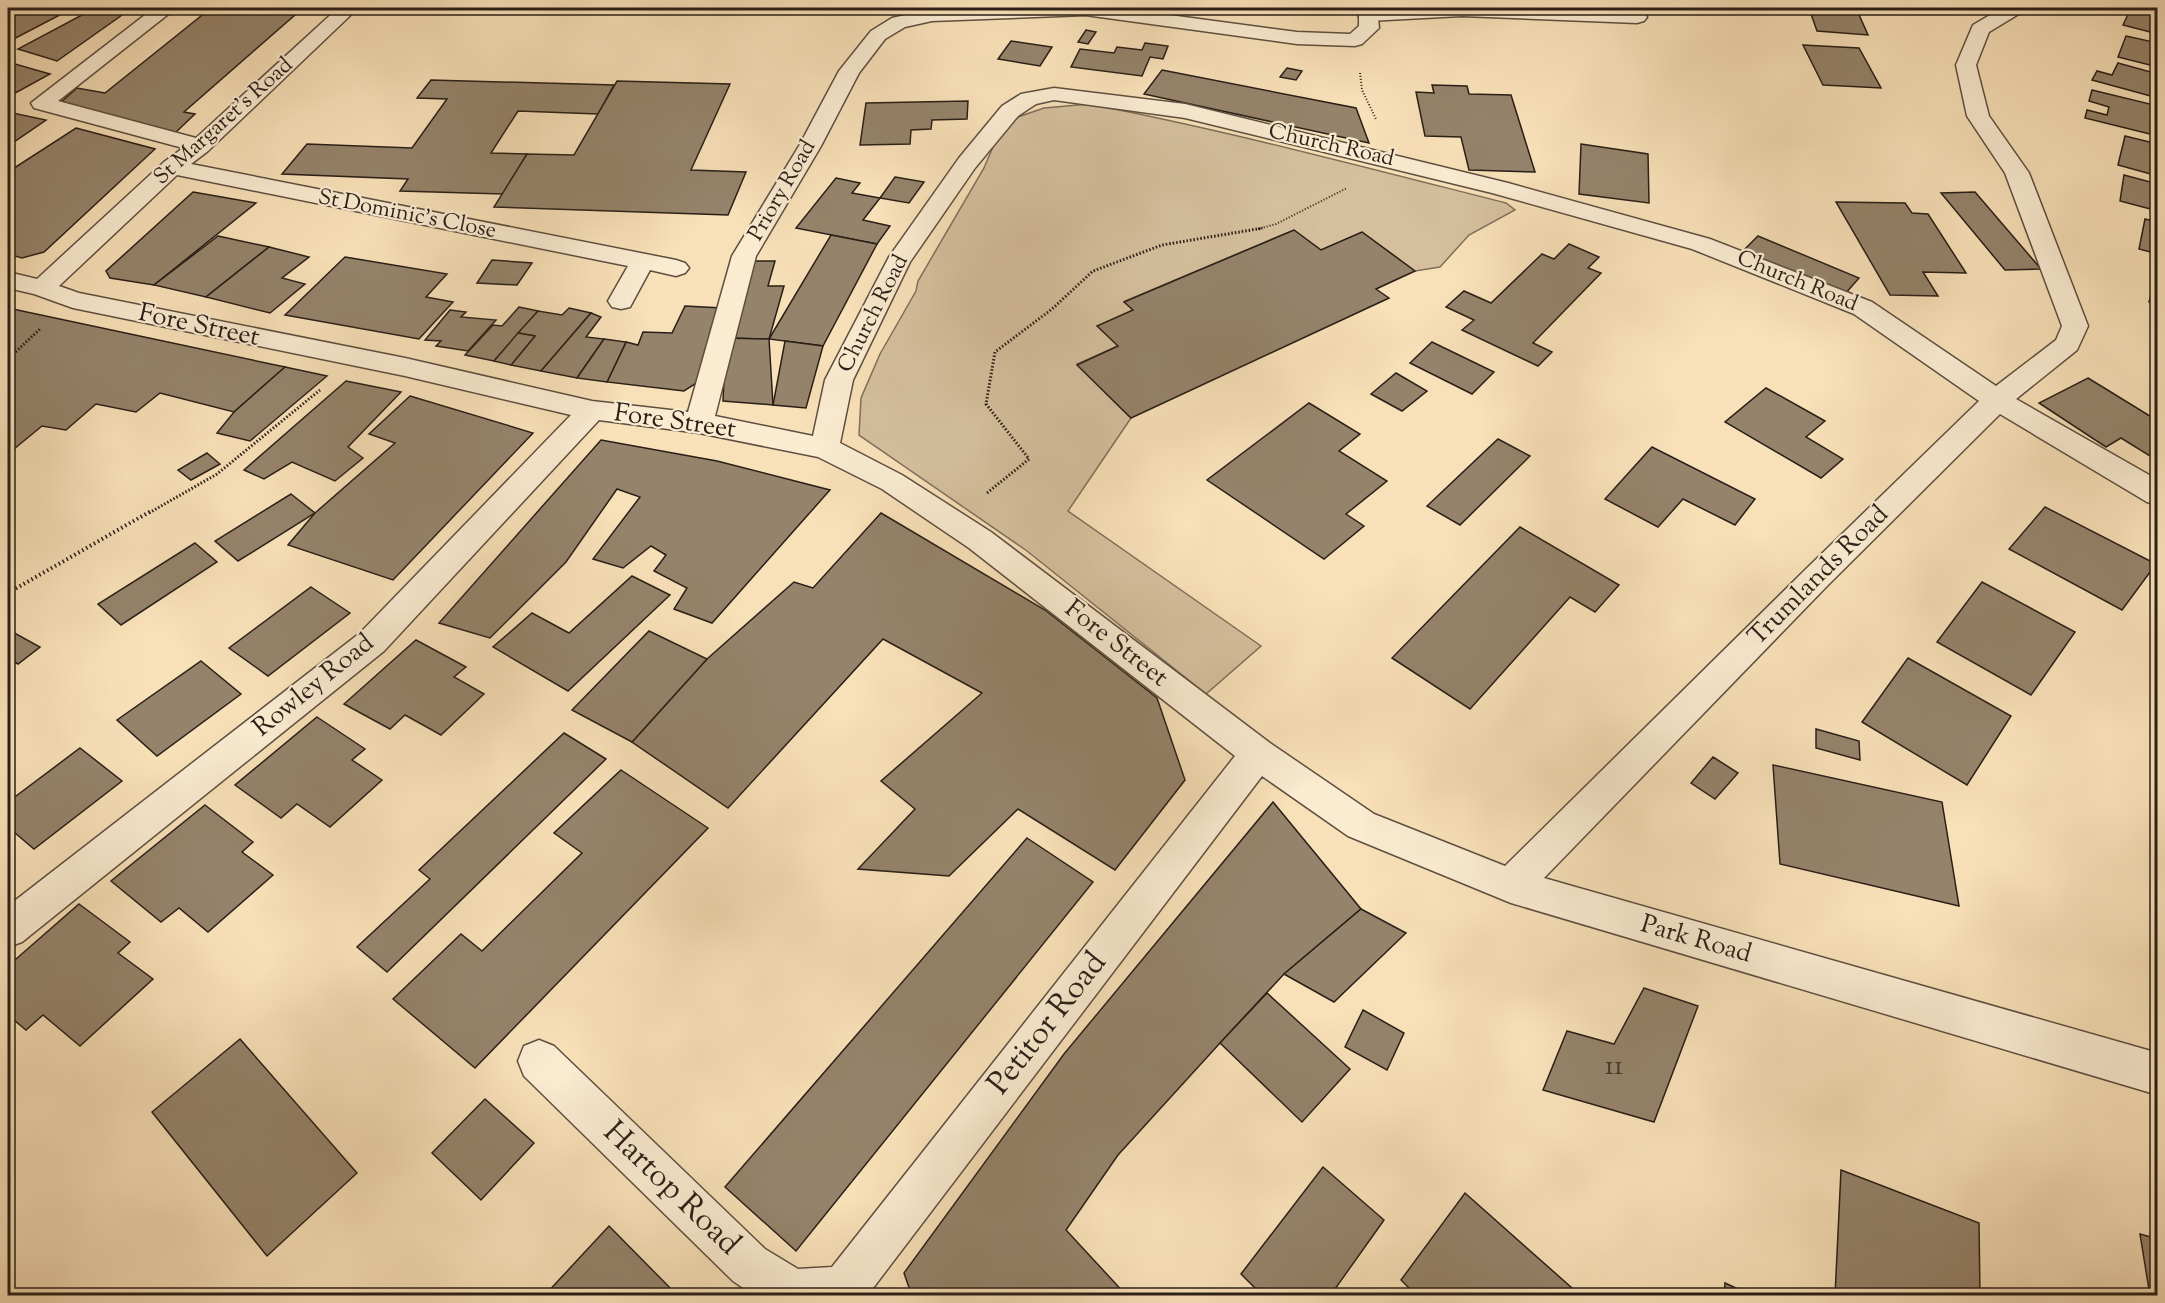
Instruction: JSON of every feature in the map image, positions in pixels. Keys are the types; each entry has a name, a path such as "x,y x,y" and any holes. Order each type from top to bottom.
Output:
{"street":[{"path":"166,8 42,104 200,146"},
{"name":"St Margaret's Road","path":"42,288 97,235 172,167 200,146 349,8"},
{"name":"Trumlands Road","path":"1510,886 1817,577 1997,400 2068,345 2075,326 2018,172 1978,116 1966,65 1980,29 2015,8"},
{"name":"Priory Road","path":"699,423 744,256 810,146 849,71 878,35 899,22 930,11 1085,9 1297,38 1354,40"},
{"path":"1354,40 1369,28 1368,11 1462,10 1637,17"},
{"name":"Church Road","path":"825,448 839,380 897,262 967,162 1010,111 1029,99 1054,94 1185,111 1395,161 1701,244 1863,308 1997,400"},
{"name":"St Dominic's Close","path":"172,167 676,268"},
{"path":"621,301 642,263"},
{"name":"Fore Street","path":"8,280 42,288 72,300 405,367 592,410 699,423 825,448 892,482 980,540 1258,754"},
{"path":"1997,400 2157,494"},
{"name":"Rowley Road","path":"8,929 372,642 592,410"},
{"name":"Park Road","path":"1258,754 1361,825 1510,886 2157,1074"},
{"name":"Petitor Road","path":"843,1293 1258,754"},
{"name":"Hartop Road","path":"539,1061 749,1265 793,1293 843,1293"}],"path":[{"path":"952,522 1029,459 986,404 995,352 1052,309 1093,271 1162,245 1255,230 1276,224 1381,171 1395,161 1362,90 1354,40"},
{"path":"8,593 218,474 358,359"}],"shaded area":[{"path":"1089,104 1350,163 1506,203 1515,210 1469,235 1440,267 1415,271 1362,232 1321,250 1294,230 1125,301 1133,310 1118,346 1077,364 1131,418 1068,511 1261,646 1206,694 1027,551 859,435 861,398 880,354 916,291 918,281 984,168 998,135 1015,118 1044,108"}],"building":[{"path":"8,8 73,8 8,42"},
{"path":"95,8 132,8 57,61 18,49"},
{"path":"211,8 303,8 184,112 195,114 175,133 60,103 77,88 105,93"},
{"path":"1328,8 1328,13 1239,9"},
{"path":"1544,8 1650,8 1652,11 1558,12 1545,11"},
{"path":"1809,8 1856,8 1868,35 1817,31"},
{"path":"2131,8 2158,14 2158,34 2123,25"},
{"path":"1086,30 1096,32 1088,44 1078,42"},
{"path":"2126,36 2158,43 2158,67 2118,57"},
{"path":"1011,41 1052,47 1040,66 998,59"},
{"path":"1145,43 1168,46 1163,59 1150,57 1142,76 1071,67 1080,49 1114,53 1117,47 1142,50"},
{"path":"1803,45 1859,48 1881,88 1823,85"},
{"path":"8,62 50,74 8,97"},
{"path":"2118,63 2158,74 2158,98 2092,80 2097,71 2112,75"},
{"path":"1287,68 1302,71 1296,80 1280,77"},
{"path":"1162,70 1356,108 1369,143 1144,94"},
{"path":"431,80 614,85 598,114 518,111 491,153 527,154 503,194 400,191 408,179 282,174 307,144 412,148 447,99 417,98"},
{"path":"617,81 730,84 691,170 746,172 728,215 494,207 527,154 574,155"},
{"path":"1432,85 1467,86 1469,94 1511,95 1535,172 1469,170 1461,137 1425,136 1416,92 1434,93"},
{"path":"2092,90 2158,106 2158,136 2085,118 2087,110 2107,115 2109,107 2089,101"},
{"path":"968,101 967,119 932,120 931,129 911,130 910,144 860,145 866,103"},
{"path":"8,112 46,120 8,146"},
{"path":"76,128 155,149 44,252 22,258 8,254 8,172"},
{"path":"2125,136 2158,144 2158,176 2118,165"},
{"path":"1581,144 1648,154 1649,203 1579,194"},
{"path":"2124,175 2158,184 2158,211 2120,201"},
{"path":"895,177 924,182 909,203 880,198"},
{"path":"836,178 860,183 852,193 880,198 863,220 890,226 877,244 796,228"},
{"path":"193,192 256,203 154,285 110,278 106,271"},
{"path":"1975,192 2041,269 2005,270 1941,193"},
{"path":"1836,202 1905,203 1912,213 1928,214 1966,273 1923,272 1938,296 1890,295"},
{"path":"2145,219 2158,222 2158,254 2139,249"},
{"path":"1294,230 1321,250 1362,232 1415,271 1376,289 1389,298 1131,418 1077,365 1118,346 1097,326 1133,310 1124,302"},
{"path":"831,235 877,244 823,346 769,339"},
{"path":"218,236 269,247 206,297 154,285"},
{"path":"1758,236 1859,278 1844,295 1742,252"},
{"path":"1569,244 1599,257 1588,268 1601,273 1533,343 1552,352 1538,366 1462,330 1474,320 1446,307 1464,291 1491,303 1542,254 1554,259"},
{"path":"269,247 309,257 282,278 305,284 270,313 206,297"},
{"path":"345,257 447,274 426,297 453,302 419,339 285,315"},
{"path":"492,260 532,263 517,285 477,283"},
{"path":"749,261 775,261 768,286 784,286 769,339 726,338"},
{"path":"2158,271 2158,304 2149,302"},
{"path":"685,306 722,308 701,380 684,391 607,382 626,342 638,345 643,332 672,333"},
{"path":"519,307 538,311 494,361 465,355 493,325 502,326"},
{"path":"8,308 285,367 234,412 160,393 136,412 96,404 66,430 42,426 8,454"},
{"path":"569,308 591,313 541,371 511,365 535,336 518,333 538,311 562,315"},
{"path":"450,310 466,312 461,317 496,320 468,351 436,346 441,341 425,340"},
{"path":"591,313 601,317 586,337 604,339 577,378 541,371"},
{"path":"518,333 535,336 511,365 494,361"},
{"path":"726,338 769,339 773,405 723,401"},
{"path":"604,339 626,342 607,382 577,378"},
{"path":"785,341 823,346 806,408 773,405"},
{"path":"1432,342 1494,372 1472,394 1410,363"},
{"path":"285,367 327,376 250,441 217,433 234,412"},
{"path":"1396,373 1427,391 1402,411 1371,394"},
{"path":"2088,378 2158,421 2158,461 2121,438 2106,447 2039,403"},
{"path":"346,381 401,392 348,447 363,458 335,481 292,462 264,479 244,470"},
{"path":"1766,388 1825,421 1806,437 1843,459 1821,478 1725,422"},
{"path":"410,396 533,433 393,580 288,545 315,513 395,443 369,434"},
{"path":"1309,403 1360,434 1339,451 1387,481 1346,514 1364,526 1324,559 1207,480"},
{"path":"1498,439 1530,456 1460,525 1427,506"},
{"path":"601,440 717,461 830,490 712,623 674,609 687,588 654,571 666,555 651,546 623,568 593,559 640,497 617,489 566,562 490,638 439,623"},
{"path":"1652,447 1755,499 1735,525 1683,499 1658,527 1605,499"},
{"path":"207,453 220,464 191,480 178,470"},
{"path":"291,494 315,513 238,561 215,541"},
{"path":"2045,507 2156,564 2122,610 2009,549"},
{"path":"881,513 1045,610 1157,698 1185,780 1115,870 1018,809 949,876 858,869 915,809 881,781 982,693 883,639 728,808 632,742 707,659 794,582 813,588"},
{"path":"1520,527 1619,585 1595,612 1570,597 1470,709 1392,658"},
{"path":"195,543 217,562 121,625 98,604"},
{"path":"632,576 670,595 568,691 493,647 532,613 569,633"},
{"path":"1982,582 2075,632 2031,695 1937,642"},
{"path":"311,587 350,613 268,676 229,648"},
{"path":"9,630 40,647 18,664 8,658"},
{"path":"649,631 707,659 632,742 572,710"},
{"path":"416,640 466,667 454,677 484,694 441,735 405,715 390,729 344,704"},
{"path":"1908,658 2011,716 1967,785 1862,722"},
{"path":"201,661 241,694 157,756 117,720"},
{"path":"317,717 365,749 352,760 382,780 330,827 297,804 281,818 235,785"},
{"path":"1816,729 1859,741 1860,760 1816,748"},
{"path":"564,733 606,759 387,972 357,947 430,879 419,870"},
{"path":"80,748 122,781 34,849 8,827 8,802"},
{"path":"1713,757 1738,773 1715,799 1691,783"},
{"path":"1773,765 1942,802 1959,906 1780,864"},
{"path":"621,770 708,828 475,1068 393,999 461,934 482,951 582,853 554,833"},
{"path":"1273,802 1361,909 1284,974 1220,1043 1118,1155 1066,1230 1127,1296 912,1296 904,1273 1064,1054"},
{"path":"205,805 253,842 242,852 273,875 208,932 179,908 161,922 111,881"},
{"path":"1027,838 1093,882 796,1251 725,1187"},
{"path":"79,904 130,942 118,953 153,979 80,1046 43,1015 26,1030 8,1015 8,966"},
{"path":"1361,909 1406,933 1334,1002 1284,974"},
{"path":"1644,988 1698,1006 1654,1122 1543,1090 1567,1031 1614,1044"},
{"path":"1267,993 1350,1069 1302,1122 1220,1043"},
{"path":"1363,1010 1404,1033 1387,1070 1345,1047"},
{"path":"240,1039 357,1173 267,1256 152,1112"},
{"path":"485,1099 534,1143 481,1200 432,1153"},
{"path":"1323,1167 1384,1220 1330,1296 1263,1296 1241,1274"},
{"path":"1841,1170 1979,1223 1980,1296 1835,1296"},
{"path":"1465,1193 1581,1296 1417,1296 1401,1280"},
{"path":"609,1226 678,1296 544,1296"},
{"path":"2140,1234 2158,1239 2158,1296 2150,1296"},
{"path":"1725,1283 1753,1296 1724,1296"}]}
